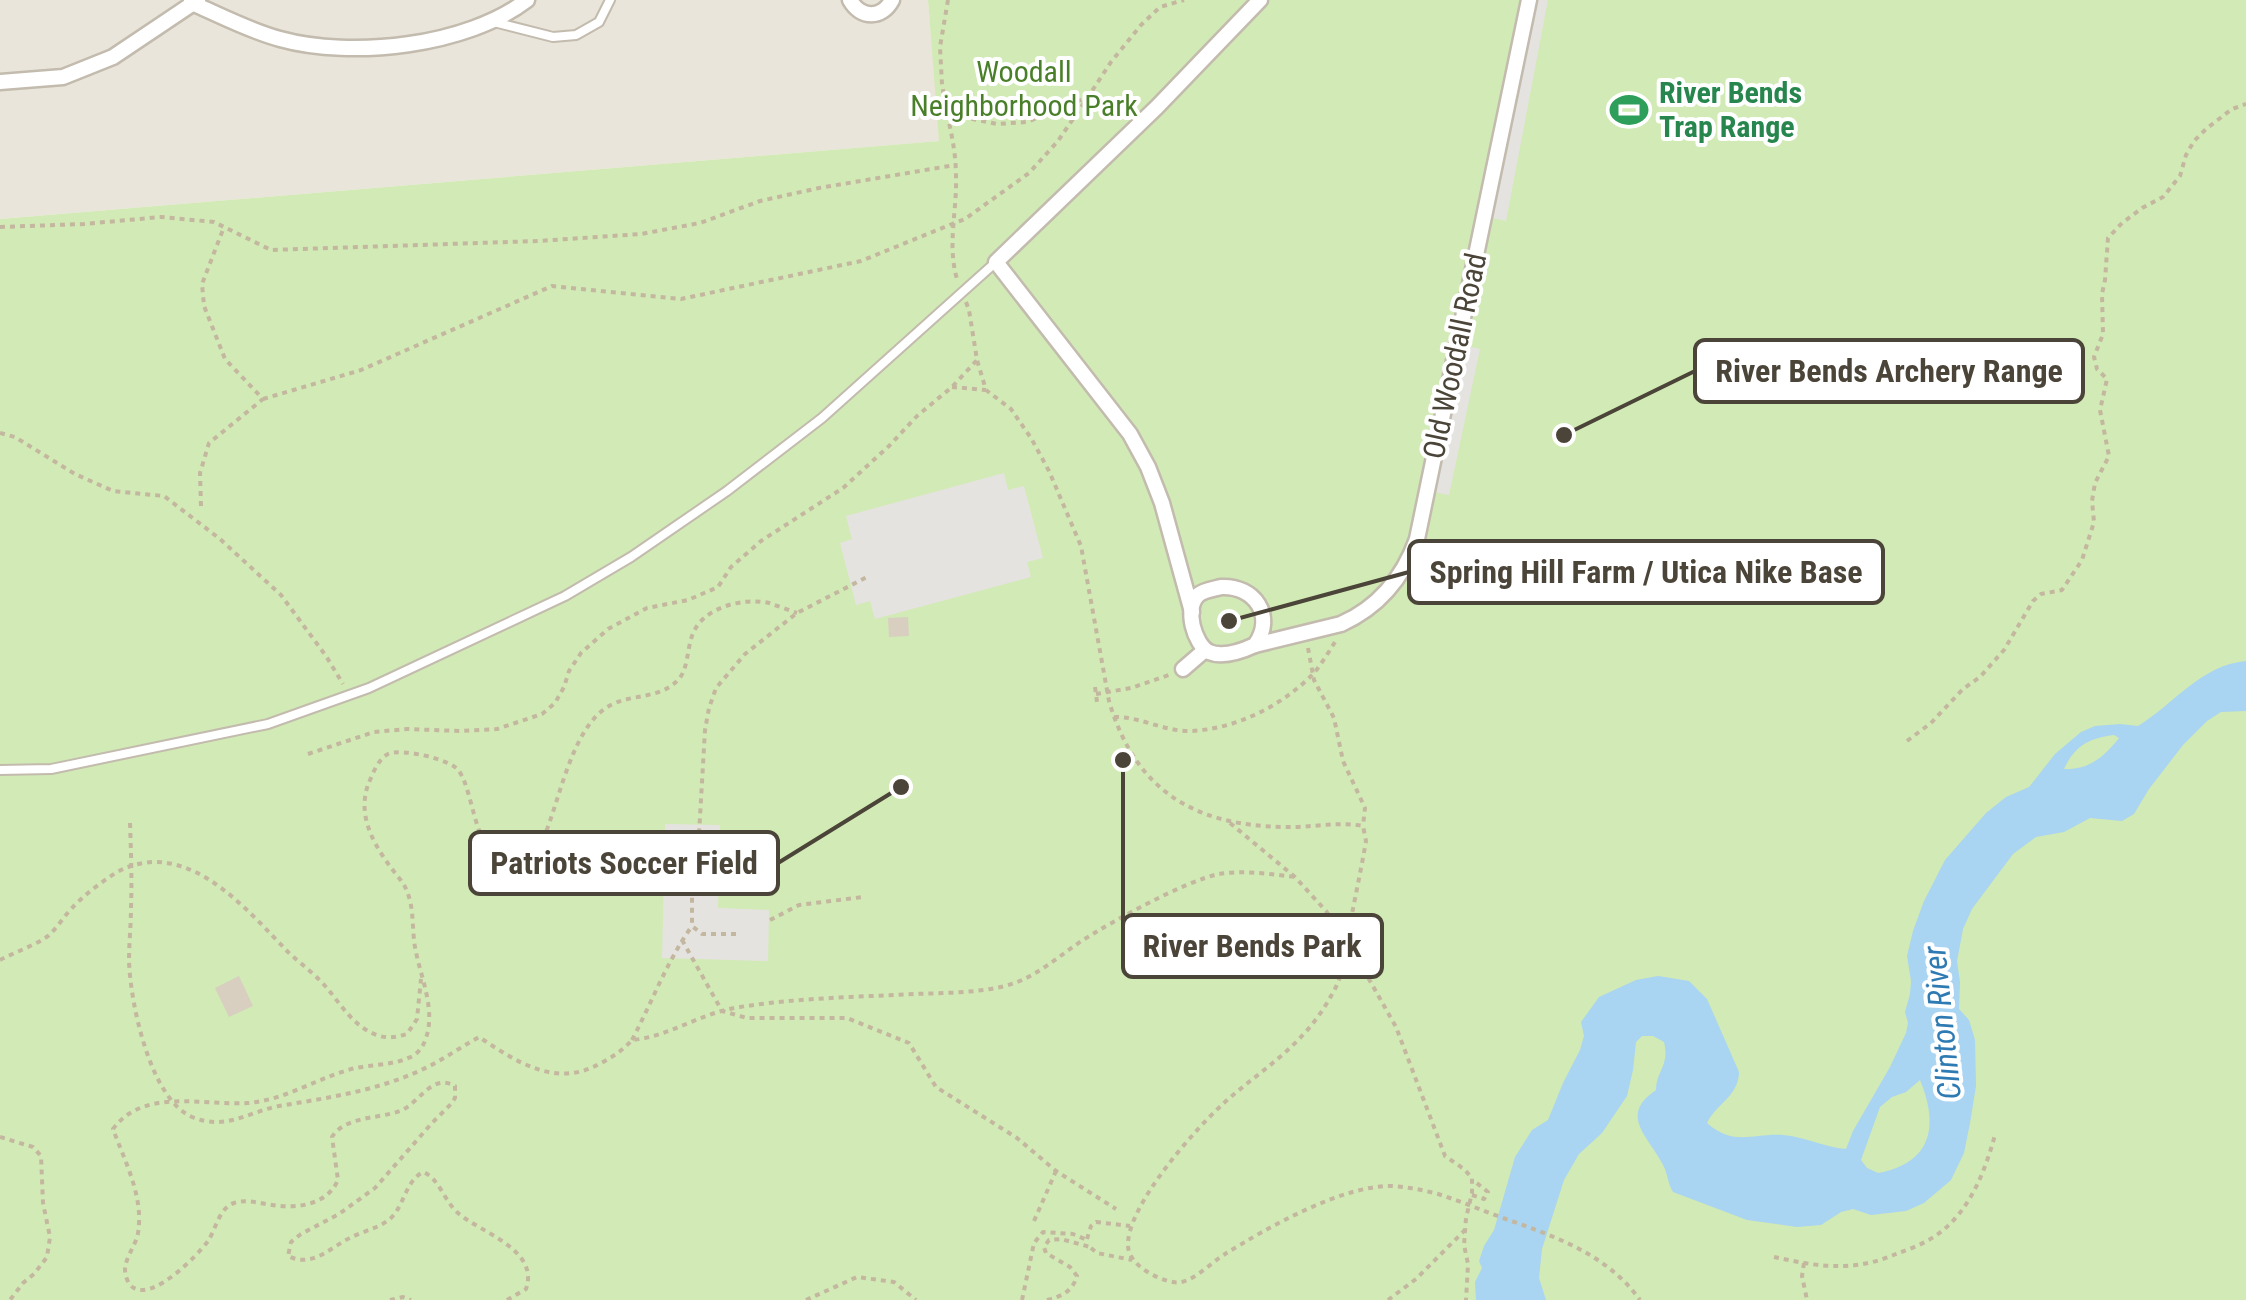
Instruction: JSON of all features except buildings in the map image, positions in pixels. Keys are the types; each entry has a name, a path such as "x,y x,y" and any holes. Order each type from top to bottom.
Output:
{"street":[{"path":"0,82 64,77 113,57 194,1 283,40 342,47 447,37 492,22 527,0"},
{"path":"850,0 858,10 872,15 886,10 892,0"},
{"path":"1182,670 1205,650 1196,632 1162,502 1148,468 1130,434 996,262 1157,107 1260,0"},
{"name":"Old Woodall Road","path":"1205,650 1226,654 1341,624 1383,597 1402,571 1417,538 1529,0"},
{"path":"1184,586 1206,591"},
{"path":"1192,612 1197,597 1206,591 1240,588 1255,600 1271,632 1285,638"},
{"path":"1255,645 1263,632 1263,620"}],"lane":[{"path":"492,22 553,38 576,35 599,22 610,0"},
{"path":"0,770 51,769 268,724 369,688 565,596 631,557 727,491 822,418 996,262"}],"path":[{"path":"948,0 940,47 942,84 954,148 951,250 957,280"},
{"path":"202,506 200,472 209,443 263,399 361,370 552,286 681,299 861,261 966,219 1029,173 1058,141 1111,62 1142,25 1160,7 1184,0"},
{"path":"947,114 997,124 1027,122 1088,97"},
{"path":"1906,741 1980,677 2004,650 2033,601 2042,594 2062,590 2082,560 2094,522 2095,482 2109,456 2100,410 2107,379 2096,369 2094,357 2103,334 2102,294 2108,238 2142,208 2163,197 2180,176 2186,155 2206,129 2232,109 2246,104"},
{"path":"0,227 161,217 214,222 271,250 538,242 641,234 700,223 789,194 955,166"},
{"path":"224,227 202,284 204,306 225,359 263,399"},
{"path":"970,310 986,390"},
{"path":"308,754 374,732 497,729 542,714 555,703 581,653 608,629 648,608 688,600 718,587 731,567 760,541 842,488 952,388 977,360"},
{"path":"952,388 986,390 1011,409 1050,471 1081,546 1114,717 1126,746 1159,786 1192,810 1230,823 1288,828 1363,826"},
{"path":"0,433 112,491 164,496 220,539 281,595 350,695"},
{"path":"130,823 129,963 138,1020 155,1078 170,1102 190,1116 212,1122 241,1120 262,1109 357,1093 420,1071 479,1037 515,1060 555,1074 583,1073 622,1052 632,1040 674,952 692,926 708,708 716,688 745,654 797,613 867,577"},
{"path":"507,1300 526,1289 529,1280 522,1262 504,1240 459,1214 432,1176 423,1172 415,1176 387,1221 319,1256 295,1260 288,1256 291,1242 300,1234 339,1214 375,1188 451,1104 456,1086 448,1082 436,1083 398,1112 337,1129 332,1137 338,1180 328,1196 305,1206 234,1203 227,1207 208,1240 173,1276 155,1288 140,1291 126,1280 125,1266 138,1237 140,1210 113,1129 120,1119 140,1108 170,1102 260,1101 290,1094 348,1070 408,1058 418,1052 425,1042 429,1011 408,893 367,828 366,789 380,762 389,754 400,752 450,762 459,771 482,838 500,859 524,860 538,849 587,726 608,707 672,686 682,676 694,631 703,618 731,605 751,602 766,602 797,613"},
{"path":"1114,717 1188,731 1225,725 1270,709 1313,674 1339,636 1341,624"},
{"path":"1132,1260 1128,1249 1130,1226 1164,1172 1223,1104 1300,1038 1323,1009 1340,978 1366,841 1366,808 1343,760 1334,718 1313,674 1306,634"},
{"path":"1096,694 1153,682 1182,670"},
{"path":"1094,686 1097,702"},
{"path":"1230,823 1295,876 1348,942 1396,1028 1445,1156 1488,1192 1484,1199 1472,1195"},
{"path":"0,960 45,938 85,896 114,874 154,862 179,866 224,890 368,1032 381,1037 407,1034 416,1019 422,974"},
{"path":"632,1040 650,1038 685,1022 737,1007 1005,986 1040,972 1083,940 1184,887 1219,874 1295,876"},
{"path":"770,920 799,905 864,897"},
{"path":"692,926 702,934 736,934"},
{"path":"682,940 722,1012 747,1018 847,1018 908,1043 936,1087 1018,1138 1056,1171 1116,1209"},
{"path":"1774,1256 1837,1266 1862,1264 1887,1258 1939,1234 1960,1213 1974,1191 1995,1135"},
{"path":"0,1137 33,1147 41,1156 43,1203 50,1237 47,1257 10,1300"},
{"path":"1034,1220 1056,1171"},
{"path":"1466,1300 1468,1264 1464,1245 1473,1180"},
{"path":"1046,1300 1066,1294 1077,1276 1070,1267 1046,1253 1044,1246 1049,1240 1061,1239 1090,1247 1097,1253 1132,1260 1154,1276 1176,1284 1276,1225 1338,1196 1390,1186 1418,1189 1468,1204 1562,1238 1614,1272 1640,1300"},
{"path":"1090,1247 1087,1240 1096,1222 1130,1226"},
{"path":"1388,1300 1416,1279 1465,1230"},
{"path":"1022,1300 1034,1243 1043,1232 1072,1234 1087,1240"},
{"path":"1804,1263 1802,1276 1807,1300"},
{"path":"806,1300 857,1277 894,1282 916,1300"},
{"path":"390,1300 403,1296 411,1300"}],"shaded area":[{"path":"0,0 928,0 940,141 0,219"},
{"path":"1529,0 1548,0 1506,221 1484,216"},
{"path":"1457,344 1480,349 1449,495 1427,491"},
{"path":"1004,473 1008,490 1024,486 1043,558 1027,562 1031,577 875,619 870,601 856,605 840,543 852,539 846,516"},
{"path":"665,824 720,825 718,908 769,910 768,961 662,958"}],"green space":[{"name":"Woodall Neighborhood Park","path":"928,0 2246,0 2246,1300 0,1300 0,219 939,141"}],"water":[{"name":"Clinton River","path":"2246,661 2246,711 2221,712 2207,721 2183,745 2134,814 2122,821 2090,818 2064,832 2036,837 2013,854 1972,909 1963,929 1957,961 1959,1009 1969,1020 1975,1040 1976,1086 1970,1123 1964,1153 1951,1180 1924,1203 1906,1211 1871,1215 1853,1209 1821,1225 1797,1227 1747,1220 1673,1192 1638,1117 1645,1099 1656,1090 1665,1057 1664,1042 1642,1036 1636,1042 1627,1096 1602,1133 1579,1154 1564,1180 1542,1249 1539,1278 1546,1300 1476,1300 1475,1282 1482,1268 1479,1261 1494,1230 1515,1157 1532,1130 1548,1120 1580,1050 1584,1036 1581,1022 1599,997 1636,980 1658,976 1689,981 1707,999 1739,1072 1735,1088 1707,1123 1735,1137 1783,1135 1846,1149 1906,1033 1905,1012 1911,981 1907,956 1924,901 1945,860 1986,813 2006,797 2029,787 2055,754 2081,732 2095,726 2138,726 2202,678","holes":["2114,735 2119,738 2095,761 2064,769 2084,744","1920,1080 1929,1113 1926,1140 1920,1151 1896,1168 1878,1173 1867,1168 1861,1160 1880,1107"]}],"place":[{"name":"River Bends Trap Range","path":"1629,110"},
{"name":"River Bends Archery Range","path":"1564,435"},
{"name":"Spring Hill Farm / Utica Nike Base","path":"1229,621"},
{"name":"River Bends Park","path":"1123,760"},
{"name":"Patriots Soccer Field","path":"901,787"}]}
